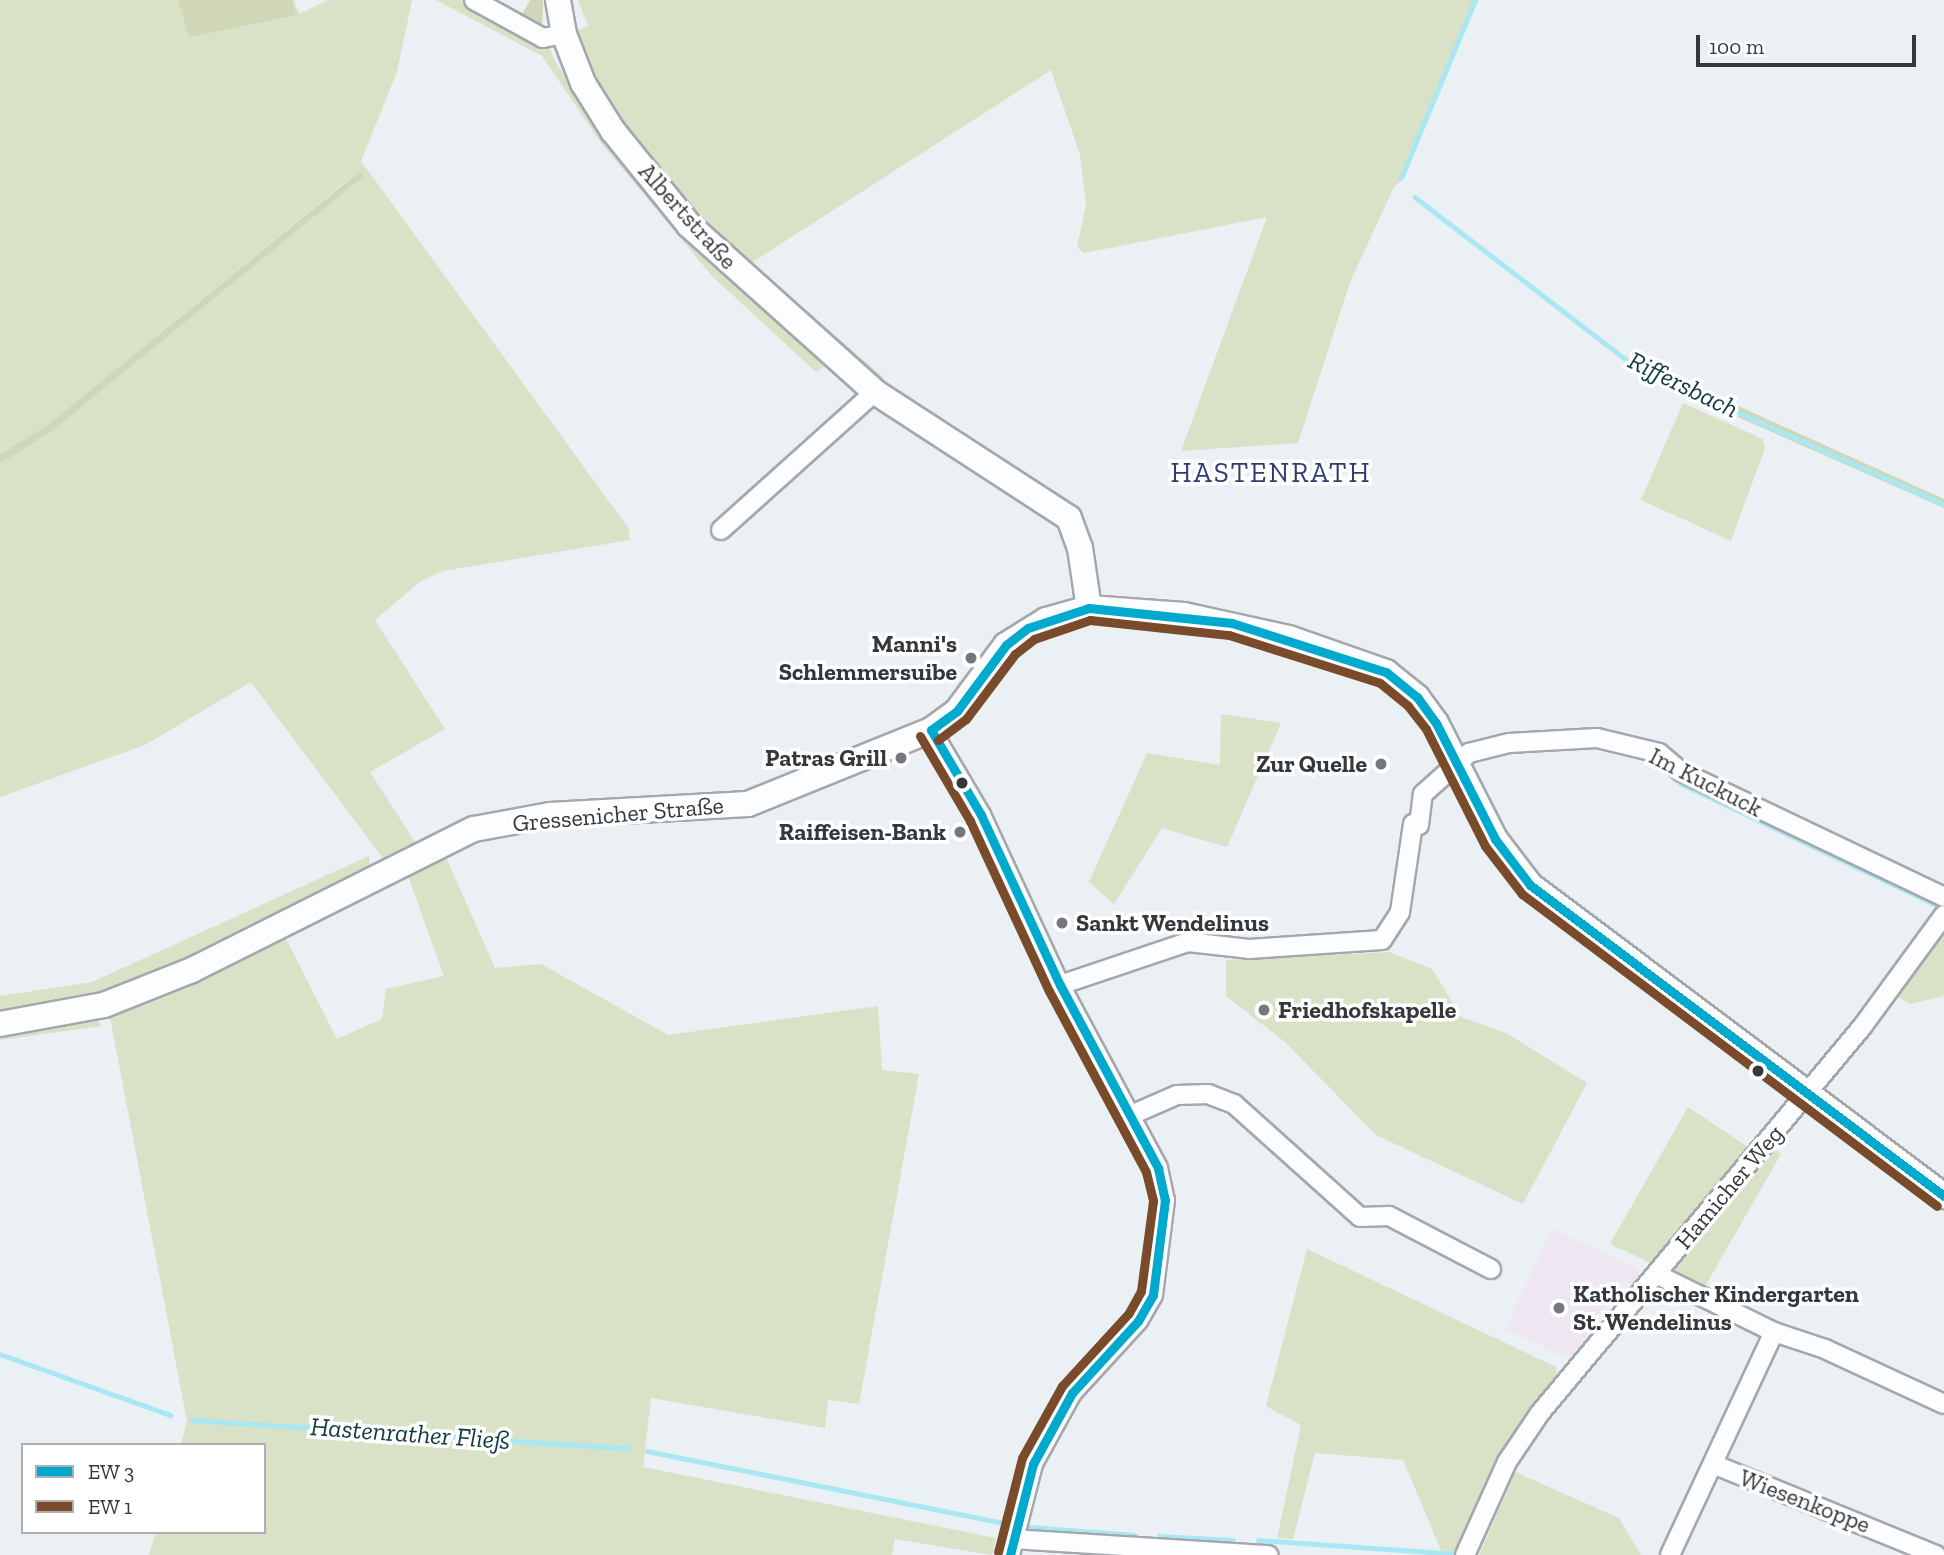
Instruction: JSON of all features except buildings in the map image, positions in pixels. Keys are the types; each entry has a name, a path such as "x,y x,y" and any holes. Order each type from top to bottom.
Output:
{"main road":[{"name":"Albertstraße","path":"558,0 564,34 583,83 613,131 689,225 875,392 1069,518 1080,548 1088,608"},
{"name":"Gressenicher Straße","path":"0,1024 104,1005 192,970 474,829 559,814 748,804 932,730 957,711 1021,634 1088,608"},
{"path":"1088,608 1232,623 1385,672 1417,696 1456,763 1494,839 1530,885 1806,1095 1944,1196"}],"street":[{"path":"474,0 543,38 564,34"},
{"path":"721,530 875,392"},
{"path":"932,730 981,815 1059,985 1158,1168 1165,1200 1153,1295 1138,1321 1072,1393 1033,1464 1012,1547 1268,1555"},
{"name":"Im Kuckuck","path":"1059,985 1188,943 1249,949 1382,940 1400,912 1413,824 1419,825 1423,794 1456,763 1485,748 1559,739 1597,738 1659,753 1682,772 1944,897"},
{"path":"1806,1095 1944,915"},
{"path":"1131,1115 1177,1095 1208,1094 1234,1104 1360,1217 1389,1216 1491,1269"},
{"name":"Hamicher Weg","path":"1465,1555 1507,1462 1540,1413 1806,1095"},
{"path":"1656,1274 1774,1332 1825,1349 1944,1404"},
{"name":"Wiesenkoppe","path":"1670,1555 1774,1332"},
{"name":"Wiesenkoppe","path":"1713,1464 1936,1555"}],"shaded area":[{"name":"Katholischer Kindergarten St. Wendelinus","path":"1552,1229 1637,1268 1639,1281 1634,1287 1625,1280 1584,1332 1591,1336 1570,1359 1505,1329"}],"green space":[{"path":"0,0 178,0 189,36 183,0 294,0 299,14 328,0 412,0 397,72 361,161 629,529 630,540 443,571 421,581 375,620 445,729 370,772 417,845 386,862 251,682 145,745 0,797 0,464 51,432 364,176 359,171 46,426 0,454"},
{"path":"178,0 292,0 296,15 189,37"},
{"path":"436,0 462,0 549,44 553,58 607,139 717,269 824,366 816,372 712,276 601,143 542,56"},
{"path":"530,0 543,0 542,31 492,7 523,13"},
{"path":"578,0 1478,0 1404,178 1394,187 1350,282 1298,443 1181,451 1267,217 1084,253 1077,247 1086,205 1080,155 1051,70 751,263 883,377 877,382 728,249 625,127 594,78 575,32 588,26"},
{"path":"360,171 364,176 51,432 0,464 0,454 46,426"},
{"path":"1683,403 1763,439 1765,448 1731,541 1641,500"},
{"path":"1736,405 1944,499 1944,508 1731,414"},
{"path":"1221,714 1281,723 1227,847 1162,828 1114,904 1089,882 1147,753 1220,765"},
{"path":"445,855 495,968 541,964 668,1035 878,1006 882,1070 919,1074 859,1404 828,1400 825,1428 651,1398 643,1467 996,1538 992,1555 895,1539 892,1555 149,1555 155,1534 266,1534 266,1443 182,1443 187,1421 110,1017 116,1010 284,935 337,1039 382,1019 386,989 444,976 407,873"},
{"path":"369,856 370,872 276,921 100,996 0,1014 0,996 92,982"},
{"path":"1944,931 1944,996 1910,1004 1895,995"},
{"path":"1389,952 1432,969 1461,1017 1508,1034 1587,1083 1523,1204 1376,1135 1285,1042 1226,996 1226,960"},
{"path":"93,1015 102,1026 0,1040 0,1030"},
{"path":"1688,1107 1748,1147 1653,1264 1610,1244"},
{"path":"1775,1149 1781,1154 1704,1288 1676,1275 1676,1267"},
{"path":"1307,1249 1556,1367 1558,1377 1501,1458 1452,1555 1443,1555 1403,1460 1315,1453 1293,1539 1277,1538 1301,1425 1266,1406"},
{"path":"1515,1472 1619,1518 1641,1555 1479,1555"}],"waterway":[{"name":"Riffersbach","path":"1401,178 1475,0"},
{"name":"Riffersbach","path":"1415,197 1636,367 1944,504"},
{"path":"1680,783 1941,907"},
{"name":"Hastenrather Fließ","path":"0,1354 170,1415"},
{"name":"Hastenrather Fließ","path":"192,1420 628,1448"},
{"name":"Hastenrather Fließ","path":"647,1451 1003,1523"},
{"name":"Hastenrather Fließ","path":"1030,1527 1135,1535"},
{"name":"Hastenrather Fließ","path":"1159,1536 1233,1540"},
{"name":"Hastenrather Fließ","path":"1258,1540 1457,1554"}],"transit line":[{"path":"931,730 957,711 1006,645 1028,628 1089,608 1232,623 1386,672 1417,697 1436,723 1495,839 1530,885 1944,1196"},
{"path":"938,740 966,719 1015,654 1034,639 1090,620 1229,635 1380,683 1408,706 1426,729 1485,846 1522,894 1937,1206"},
{"path":"931,730 981,815 1060,985 1158,1168 1165,1200 1153,1295 1138,1321 1072,1393 1033,1464 1010,1555"},
{"path":"920,736 970,821 1049,991 1146,1172 1153,1201 1141,1291 1128,1314 1062,1386 1022,1458 998,1552"}],"place":[{"name":"Manni's Schlemmersuibe","path":"971,658"},
{"name":"Patras Grill","path":"901,758"},
{"name":"Zur Quelle","path":"1381,764"},
{"name":"Raiffeisen-Bank","path":"960,832"},
{"name":"Sankt Wendelinus","path":"1062,923"},
{"name":"Friedhofskapelle","path":"1264,1010"},
{"name":"Katholischer Kindergarten St. Wendelinus","path":"1559,1308"}],"district":[{"name":"HASTENRATH","path":"1271,473"}]}
